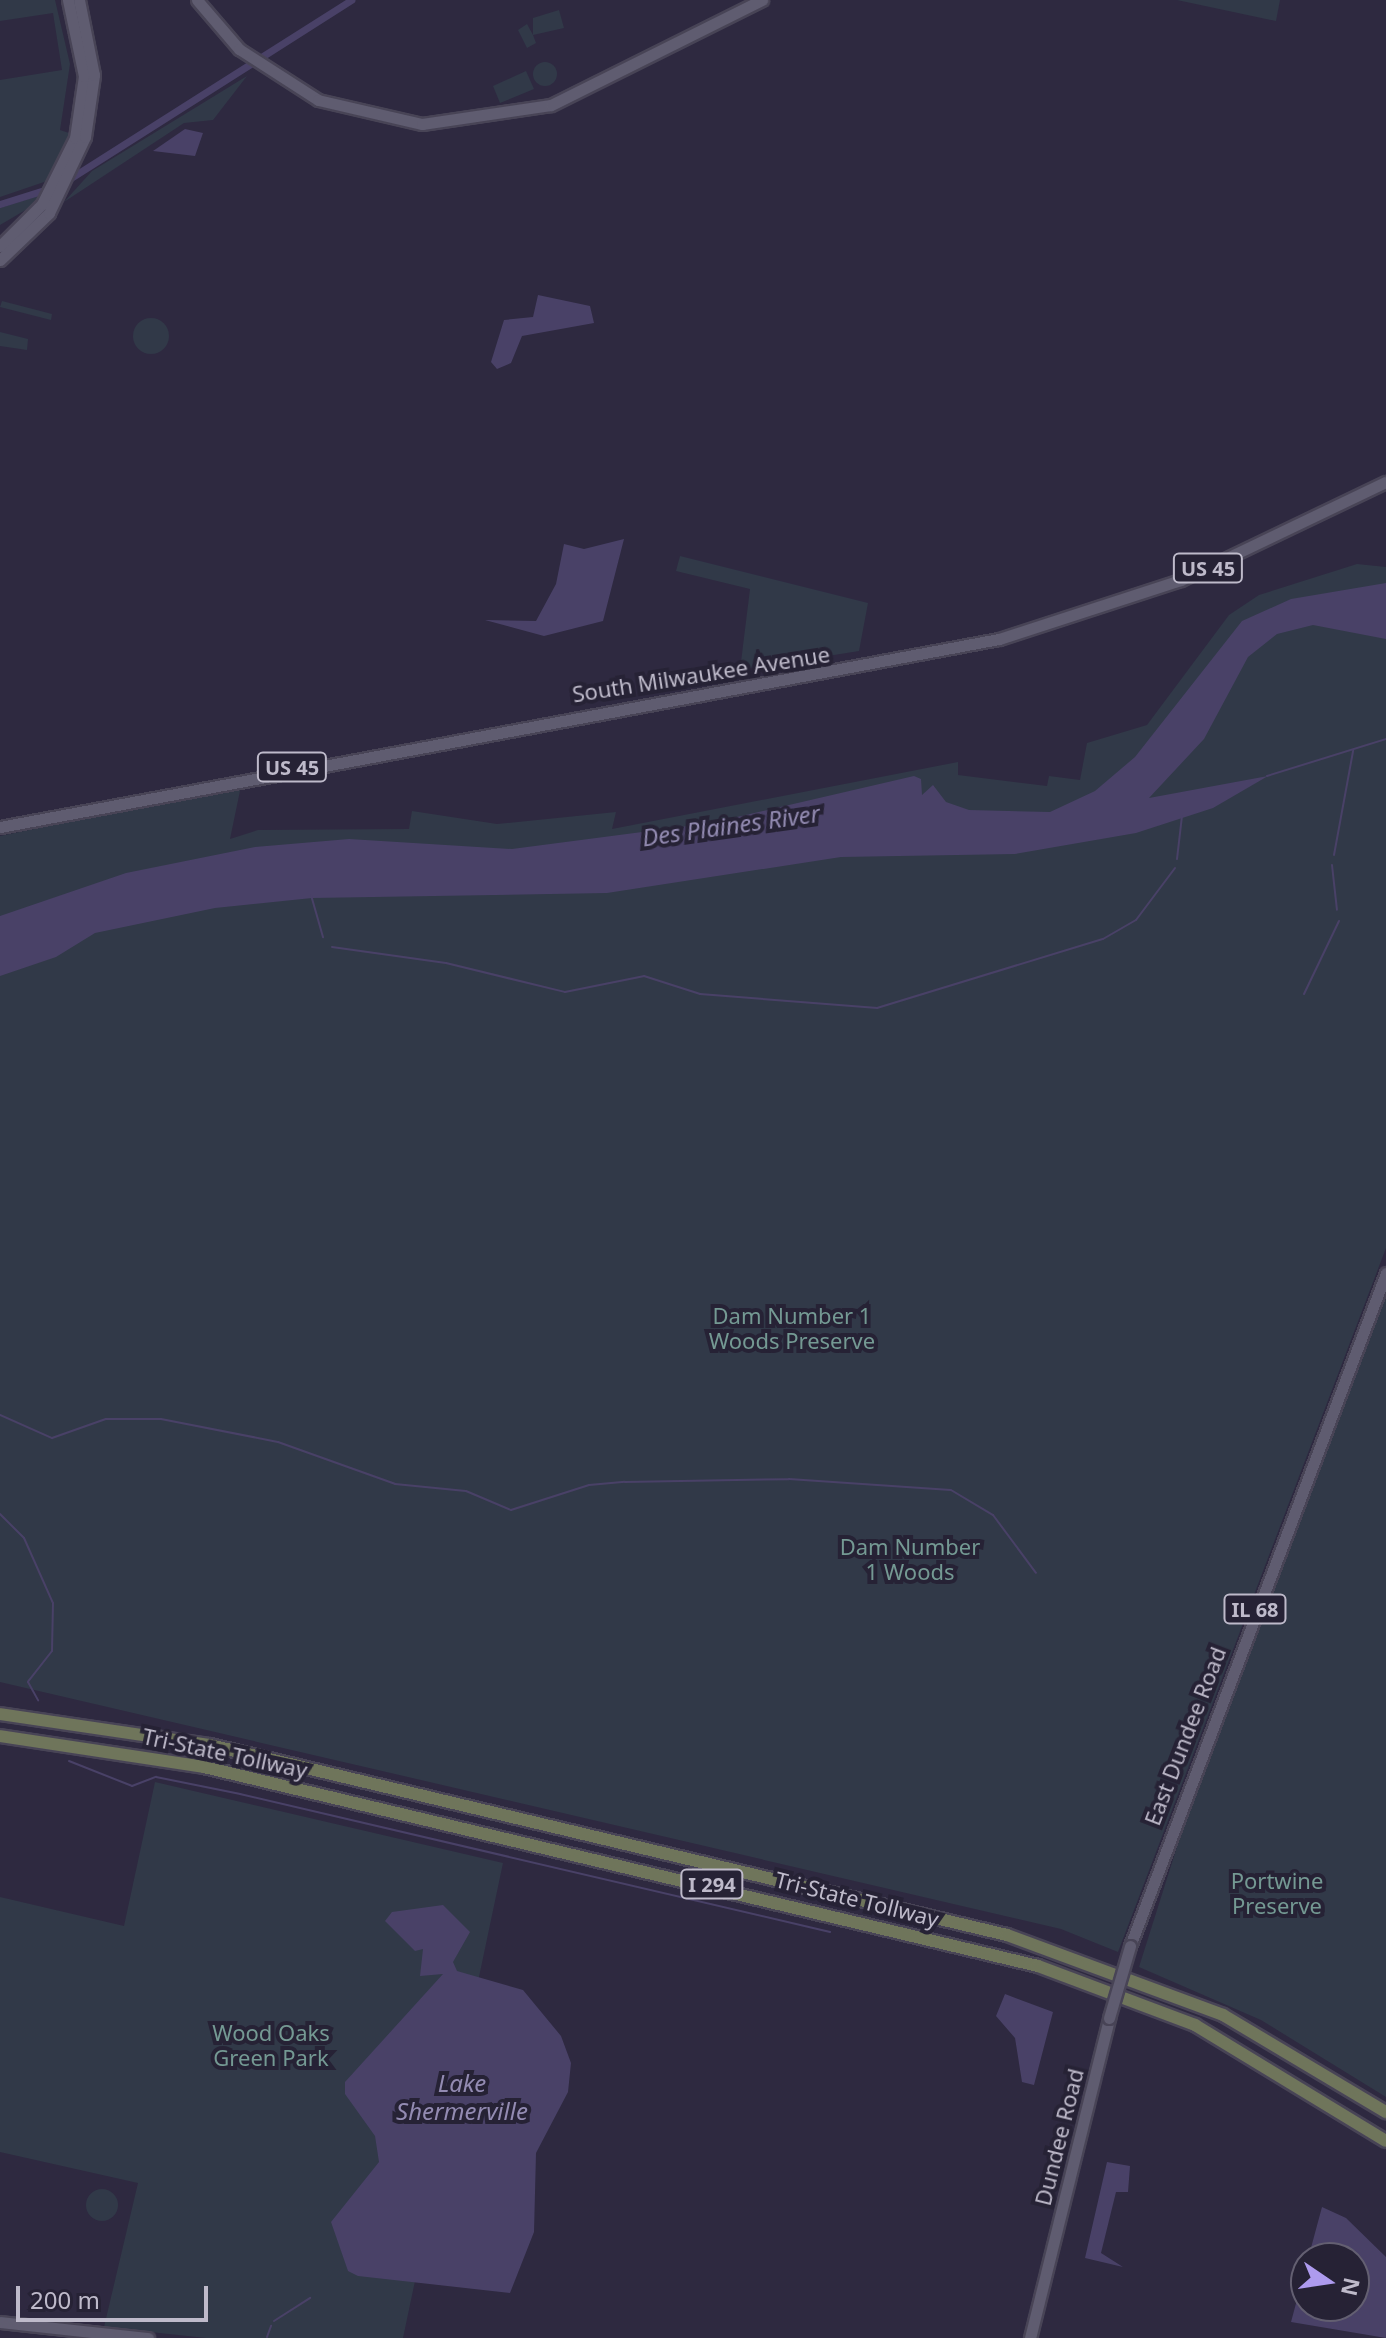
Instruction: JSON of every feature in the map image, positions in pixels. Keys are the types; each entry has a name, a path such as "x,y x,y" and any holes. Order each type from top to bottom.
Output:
{"highway":[{"name":"Tri-State Tollway","path":"0,1714 210,1745 1031,1942 1223,2015 1386,2112"},
{"name":"Tri-State Tollway","path":"0,1736 204,1767 1038,1966 1195,2025 1386,2141"}],"main road":[{"path":"68,0 84,76 72,159"},
{"path":"0,260 46,209 72,159 94,75 79,0"},
{"path":"197,0 239,49 266,71 318,100 374,118 473,121 551,105 610,82 762,0"},
{"path":"0,246 46,209"},
{"name":"South Milwaukee Avenue","path":"0,827 999,639 1181,580 1385,483"},
{"name":"East Dundee Road","path":"1130,1946 1386,1273"},
{"name":"Dundee Road","path":"1030,2338 1109,2018 1130,1946"},
{"path":"0,2322 148,2338"}],"green space":[{"path":"0,0 55,0 70,64 60,130 69,133 60,163 50,180 0,197 0,80 62,70 53,13 0,21"},
{"path":"1177,0 1280,0 1276,21"},
{"path":"559,10 564,28 533,35 533,18"},
{"path":"527,24 536,43 527,48 518,30"},
{"path":"545,62 553,66 557,74 553,82 545,86 537,82 533,74 537,66"},
{"path":"526,71 534,89 500,103 493,86"},
{"path":"247,76 213,120 184,123 64,202 92,171"},
{"path":"41,195 34,205 0,225 0,208"},
{"path":"2,301 52,314 51,320 0,307"},
{"path":"151,318 164,323 169,336 164,349 151,354 138,349 133,336 138,323"},
{"path":"0,332 28,339 27,350 0,346"},
{"path":"680,556 868,603 859,651 740,670 750,589 676,571"},
{"name":"Dam Number 1 Woods Preserve","path":"1357,564 1386,567 1386,1248 1118,1952 1061,1929 0,1682 0,836 241,786 230,839 258,830 409,829 412,811 497,824 616,812 612,829 958,762 958,775 1047,786 1049,776 1080,780 1087,743 1147,725 1229,615 1259,595"},
{"name":"Portwine Preserve","path":"1386,1294 1386,2097 1261,2020 1139,1967 1188,1812"},
{"name":"Wood Oaks Green Park","path":"155,1782 503,1863 403,2338 206,2338 104,2327 138,2183 0,2152 0,1897 124,1926"},
{"path":"102,2189 114,2193 118,2205 114,2217 102,2221 90,2217 86,2205 90,2193"}],"water":[{"path":"185,129 203,133 195,156 153,151"},
{"path":"538,295 590,306 594,323 522,336 511,363 497,369 491,362 504,320 533,317"},
{"path":"624,539 603,621 544,636 485,620 536,621 556,584 564,544 584,549"},
{"name":"Des Plaines River","path":"1386,583 1386,639 1313,625 1277,634 1248,657 1204,739 1149,798 1268,776 1213,808 1136,833 1015,854 841,857 607,893 312,898 215,908 95,933 56,957 0,976 0,916 126,873 255,847 349,839 512,849 711,823 914,776 921,779 922,795 933,785 946,802 969,810 1050,812 1095,791 1135,757 1242,621 1291,599"},
{"name":"Lake Shermerville","path":"443,1905 470,1932 453,1962 457,1971 523,1990 561,2036 571,2063 568,2092 536,2153 534,2232 510,2293 358,2276 348,2271 331,2222 379,2162 375,2136 345,2094 345,2082 443,1974 420,1976 423,1949 415,1951 385,1921 392,1912"},
{"path":"1005,1994 1053,2012 1034,2085 1022,2082 1015,2038 996,2016"},
{"path":"1107,2162 1130,2166 1128,2192 1116,2192 1101,2253 1123,2267 1085,2258"},
{"path":"1322,2207 1346,2218 1386,2257 1386,2338 1291,2322 1370,2322 1370,2242 1312,2242"}],"waterway":[{"path":"66,181 351,0"},
{"path":"0,204 51,188"},
{"path":"1267,776 1386,739"},
{"path":"1334,855 1353,751"},
{"path":"1177,859 1182,816"},
{"path":"1332,865 1337,910"},
{"path":"332,947 446,963 565,992 644,976 700,994 877,1008 1103,939 1136,920 1175,868"},
{"path":"311,895 323,937"},
{"path":"1304,994 1339,921"},
{"path":"0,1415 52,1438 106,1419 161,1419 278,1442 395,1484 466,1491 511,1510 589,1485 625,1482 789,1479 951,1490 993,1515 1036,1573"},
{"path":"0,1514 24,1538 53,1603 52,1651 28,1682 38,1700"},
{"path":"69,1761 132,1786 156,1777 240,1794 830,1932"},
{"path":"274,2321 310,2298"},
{"path":"267,2337 271,2326"}],"park label":[{"name":"Dam Number 1 Woods","path":"910,1558"}]}
